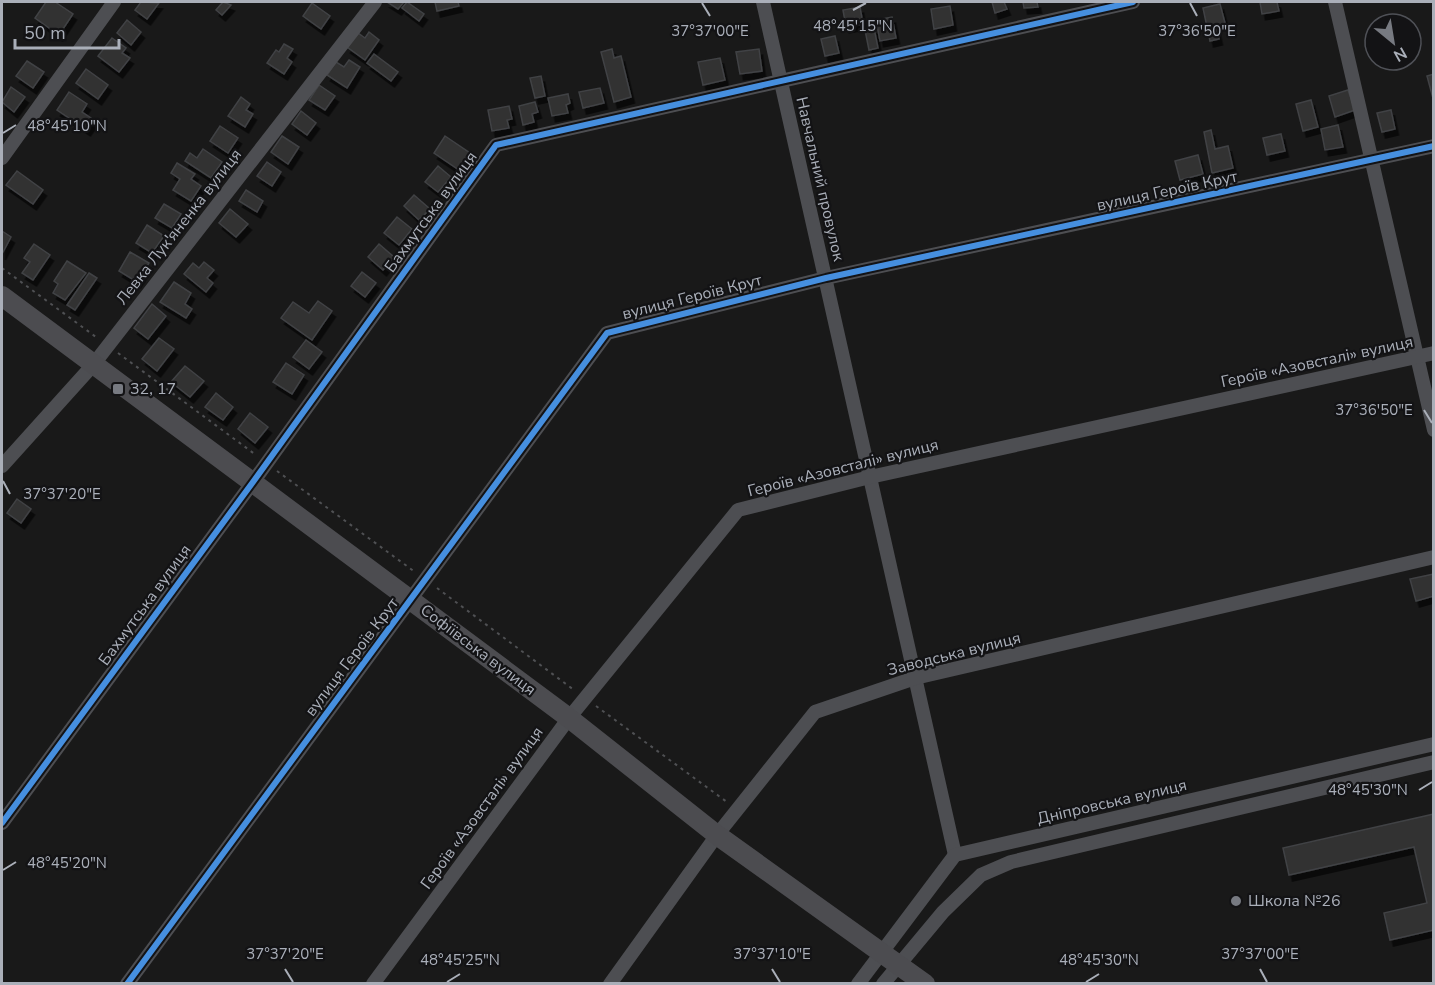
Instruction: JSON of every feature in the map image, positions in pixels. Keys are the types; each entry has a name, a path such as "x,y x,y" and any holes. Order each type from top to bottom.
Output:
{"street":[{"path":"2,158 114,2"},
{"name":"Левка Лук'яненка вулиця","path":"2,466 93,365 375,2"},
{"name":"Навчальний провулок","path":"764,2 955,855"},
{"name":"Бахмутська вулиця","path":"2,823 267,463 496,145 1133,2"},
{"path":"1335,2 1434,430"},
{"name":"вулиця Героїв Крут","path":"127,984 607,333 826,278 1434,146"},
{"name":"Софіївська вулиця","path":"2,296 569,718 717,835 925,984"},
{"name":"Героїв «Азовсталі» вулиця","path":"373,984 569,718 738,510 870,477 1434,353"},
{"name":"Заводська вулиця","path":"610,984 717,835 815,712 915,678 1434,557"},
{"name":"Дніпровська вулиця","path":"955,855 1434,744"},
{"path":"883,984 897,964 943,912 981,875 1011,862 1434,762"},
{"path":"858,984 955,855"}],"path":[{"path":"2,268 737,810"}],"building":[{"path":"46,2 55,2 73,14 59,35 35,18"},
{"path":"141,2 159,3 147,19 135,10"},
{"path":"223,2 231,5 222,15 216,10"},
{"path":"387,2 404,2 398,9"},
{"path":"407,2 424,14 419,21 402,8"},
{"path":"435,2 458,2 459,6 437,11"},
{"path":"992,2 1004,2 1007,9 995,13"},
{"path":"1023,2 1037,2 1038,7 1024,8"},
{"path":"1260,2 1277,2 1279,11 1262,14"},
{"path":"312,3 330,16 321,29 303,16"},
{"path":"1220,4 1225,23 1216,25 1219,39 1210,41 1203,8"},
{"path":"950,6 953,25 934,29 931,9"},
{"path":"860,7 863,24 846,27 843,10"},
{"path":"892,17 896,38 880,41 876,20"},
{"path":"127,20 141,32 131,45 117,33"},
{"path":"874,28 878,48 869,50 865,30"},
{"path":"369,32 379,40 365,60 347,47 358,33 365,38"},
{"path":"835,36 839,53 825,56 821,39"},
{"path":"112,38 126,48 122,53 130,58 119,72 98,56"},
{"path":"284,44 293,49 287,58 292,62 284,74 267,63 276,50 279,52"},
{"path":"612,49 614,58 621,56 631,97 614,102 601,52"},
{"path":"759,49 762,71 740,74 736,52"},
{"path":"374,54 398,72 391,81 367,63"},
{"path":"720,58 725,80 703,85 698,62"},
{"path":"349,60 360,67 347,88 327,75 336,62 344,67"},
{"path":"27,61 44,72 33,88 16,76"},
{"path":"86,69 108,85 98,99 76,83"},
{"path":"1434,74 1434,102 1427,76"},
{"path":"541,76 545,96 535,98 530,78"},
{"path":"319,85 335,96 325,110 309,100"},
{"path":"11,87 25,97 14,112 2,102"},
{"path":"600,88 604,103 583,108 579,92"},
{"path":"1348,90 1355,110 1335,117 1329,96"},
{"path":"69,92 87,104 82,112 94,120 87,130 57,110"},
{"path":"568,94 570,103 566,105 568,113 552,116 548,98"},
{"path":"241,97 250,104 246,110 253,114 245,127 228,116"},
{"path":"1311,100 1318,127 1303,131 1296,104"},
{"path":"535,102 538,112 532,114 534,122 523,125 519,106"},
{"path":"509,106 512,119 507,120 509,128 492,131 488,110"},
{"path":"1391,110 1395,129 1382,132 1377,113"},
{"path":"301,111 316,123 307,135 292,124"},
{"path":"1338,125 1343,147 1325,150 1321,129"},
{"path":"220,126 238,138 228,153 210,141"},
{"path":"1211,130 1215,149 1228,146 1233,168 1212,173 1204,132"},
{"path":"1281,134 1285,151 1267,155 1263,138"},
{"path":"282,136 299,147 288,164 271,152"},
{"path":"445,136 470,153 459,170 434,153"},
{"path":"203,149 222,162 211,178 185,161 190,153 197,158"},
{"path":"1198,155 1203,174 1180,180 1175,161"},
{"path":"267,162 281,172 272,186 257,176"},
{"path":"177,163 195,174 191,179 201,186 191,201 173,190 180,179 171,173"},
{"path":"438,166 451,177 438,192 425,182"},
{"path":"17,171 43,190 33,204 6,185"},
{"path":"246,190 263,201 257,212 239,201"},
{"path":"414,195 430,209 419,220 404,206"},
{"path":"164,204 181,214 172,228 155,218"},
{"path":"230,209 248,224 236,237 219,223"},
{"path":"397,217 412,229 399,245 384,233"},
{"path":"147,225 164,236 152,253 136,243"},
{"path":"2,231 11,237 2,254"},
{"path":"34,244 50,255 33,280 22,273 30,262 24,258"},
{"path":"379,244 394,257 383,270 368,257"},
{"path":"130,252 149,263 137,282 119,271"},
{"path":"67,261 86,273 65,300 53,293 58,284 54,281"},
{"path":"204,262 214,270 207,278 213,283 206,292 184,274 193,263 199,268"},
{"path":"362,272 376,283 365,297 351,286"},
{"path":"89,273 97,278 75,310 67,305"},
{"path":"174,282 191,293 185,304 192,309 186,318 160,302"},
{"path":"318,301 332,311 312,340 281,318 293,302 309,313"},
{"path":"152,304 166,316 148,339 134,328"},
{"path":"159,338 174,349 157,371 142,359"},
{"path":"306,340 322,352 309,369 293,357"},
{"path":"286,363 304,375 292,394 273,382"},
{"path":"185,366 204,381 190,397 171,382"},
{"path":"216,393 233,407 223,420 205,407"},
{"path":"250,413 268,427 255,443 238,429"},
{"path":"17,499 31,509 21,523 7,513"},
{"path":"1434,574 1434,596 1416,601 1410,579"},
{"path":"1434,814 1434,930 1390,940 1384,913 1427,903 1414,847 1289,875 1283,848"}],"cycle path":[{"path":"2,823 253,482 496,145 1133,2"},
{"path":"127,984 607,333 826,278 1434,146"}],"place":[{"name":"32, 17","path":"118,389"},
{"name":"Школа №26","path":"1236,901"}]}
